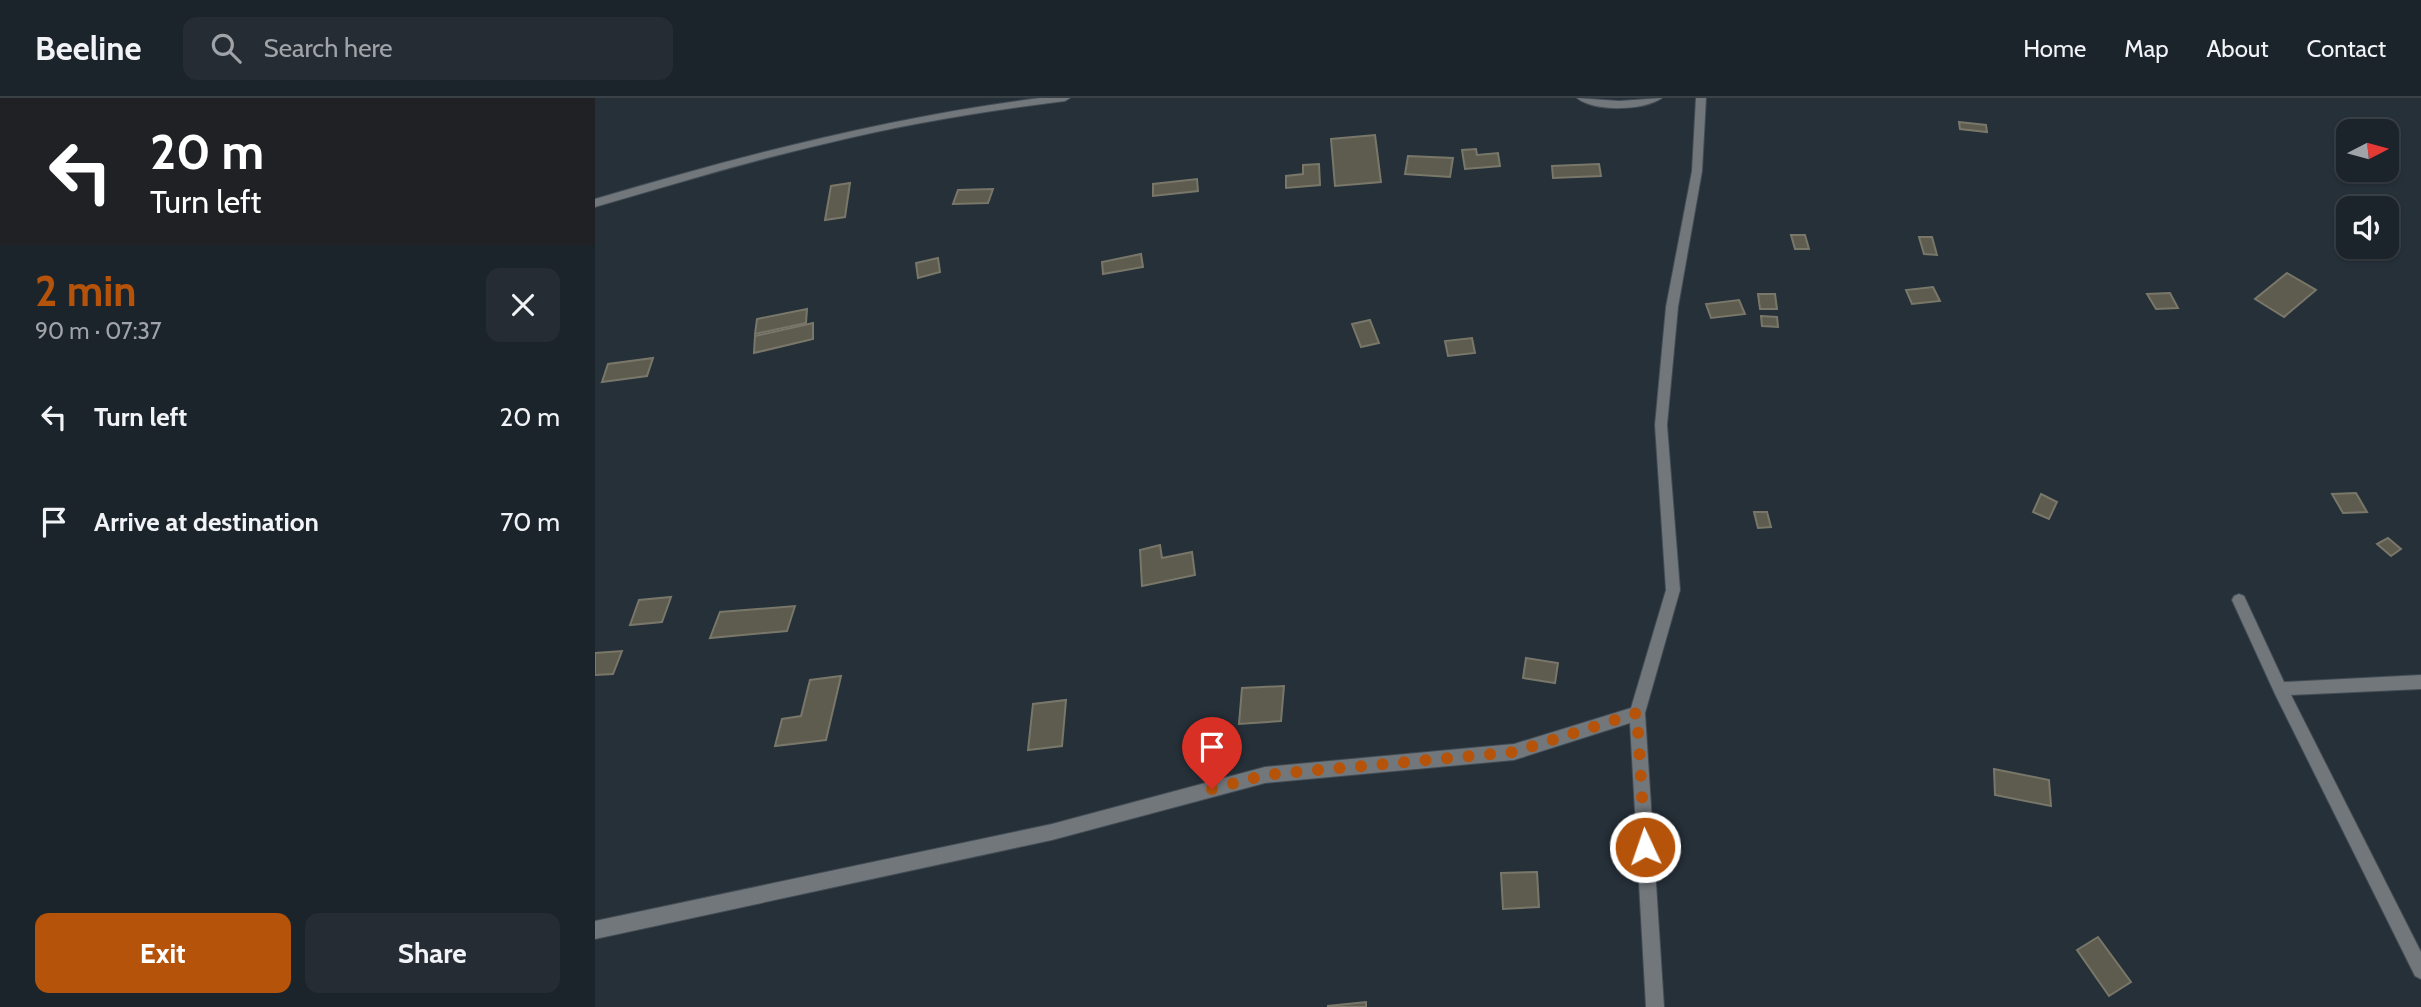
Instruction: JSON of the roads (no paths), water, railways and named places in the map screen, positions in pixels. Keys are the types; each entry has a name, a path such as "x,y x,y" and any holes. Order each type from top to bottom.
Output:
{"street":[{"path":"595,203 693,173 828,139 1013,104 1065,98"},
{"path":"1582,98 1593,103 1645,102 1657,98"},
{"path":"1655,1007 1637,713 1673,590 1661,425 1672,307 1697,171 1701,98"},
{"path":"2239,600 2280,689 2421,970"},
{"path":"2280,689 2421,682"},
{"path":"595,930 1052,832 1265,775 1514,752 1637,713"}]}
